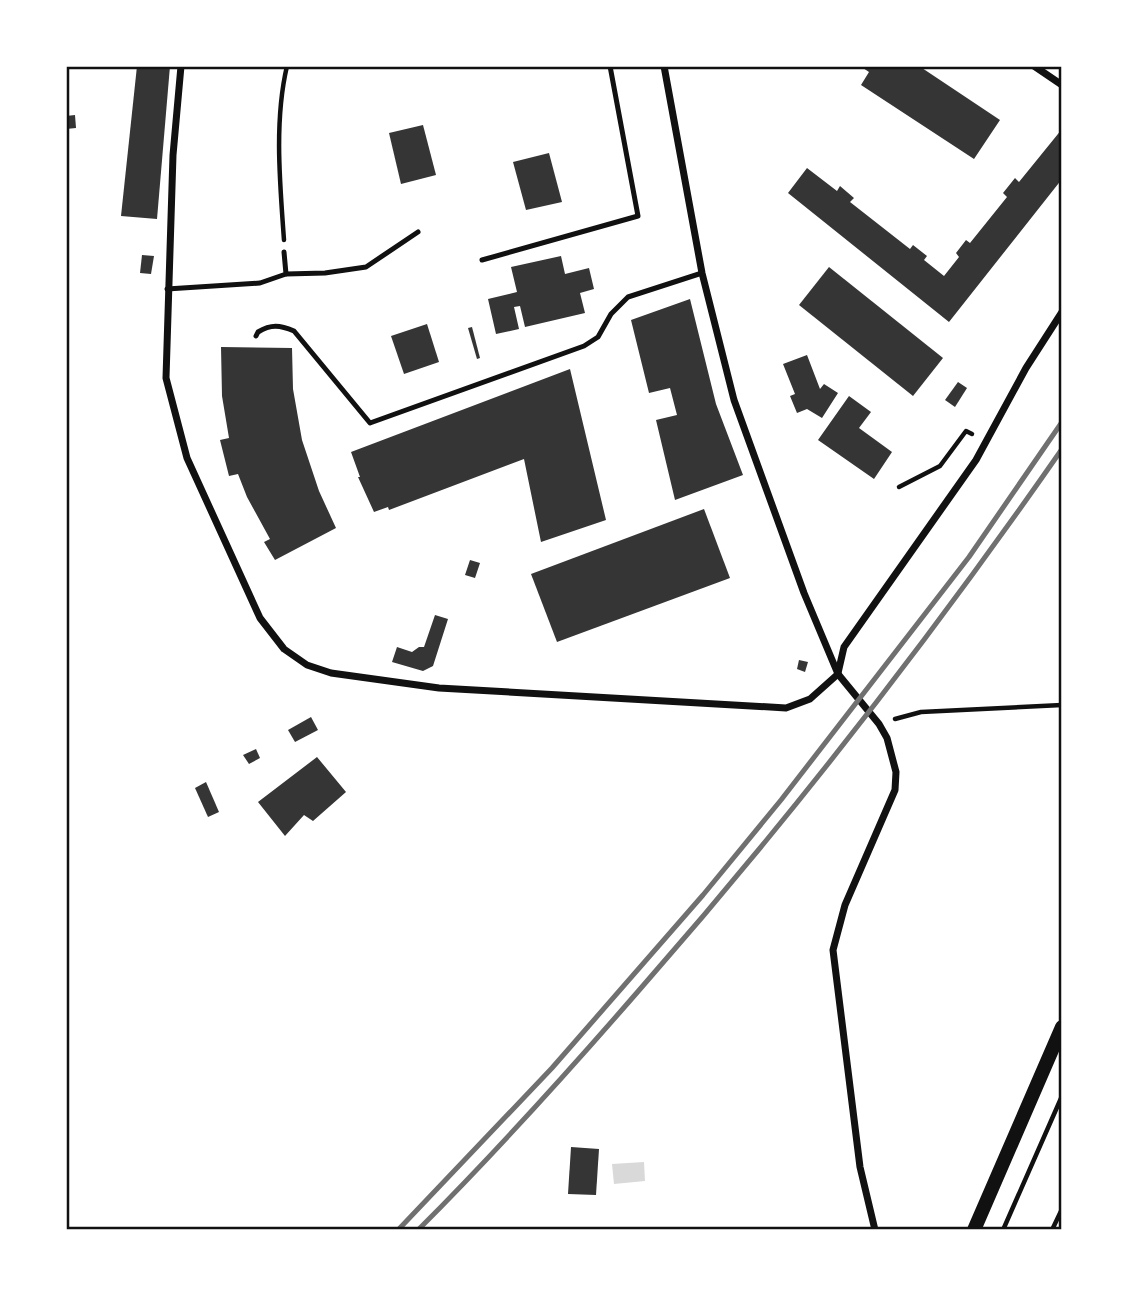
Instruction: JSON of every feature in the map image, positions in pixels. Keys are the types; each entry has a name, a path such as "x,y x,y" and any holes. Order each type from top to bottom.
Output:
{"main road":[{"path":"974,1230 1062,1027"}],"street":[{"path":"181,66 173,155 166,378 187,458 260,618 284,649 307,664 331,673 439,688 786,708 810,699 838,674 844,647 975,460 1026,368 1062,312"},
{"path":"664,66 702,273 734,400 804,593 838,674 879,724 892,753 896,772 895,790 845,905 833,950 860,1167 876,1230"},
{"path":"1034,66 1062,85"}],"lane":[{"path":"482,260 638,216 610,66"},
{"path":"167,289 260,283 286,274 325,273 366,267 418,232"},
{"path":"284,252 286,274"},
{"path":"256,336 268,326 281,326 294,331 370,423 584,346 598,337 611,314 628,297 702,273"}],"path":[{"path":"284,252 279,165 283,82 287,66"},
{"path":"899,487 940,466 966,431 985,442"},
{"path":"879,724 921,712 1062,705"},
{"path":"1003,1230 1062,1096"},
{"path":"1052,1230 1062,1209"}],"shaded area":[{"path":"644,1162 645,1181 614,1184 612,1164"}],"building":[{"path":"137,66 170,66 157,219 121,216"},
{"path":"860,66 919,66 1000,120 974,159 861,85 869,72"},
{"path":"75,115 76,128 66,129 66,116"},
{"path":"423,125 436,175 401,184 389,133"},
{"path":"1062,129 1062,179 949,322 788,193 807,168 837,191 840,186 854,198 850,202 910,249 913,245 927,256 924,260 944,276 959,257 956,253 966,240 970,243 1007,197 1003,193 1015,178 1019,182"},
{"path":"549,153 562,202 526,210 513,162"},
{"path":"142,255 154,256 151,274 140,273"},
{"path":"561,256 565,274 589,268 594,289 580,293 585,313 525,327 520,306 514,307 519,329 496,334 488,299 517,292 511,267"},
{"path":"829,267 943,358 913,396 799,305"},
{"path":"690,299 716,404 743,475 675,500 656,420 677,415 670,388 649,393 631,320"},
{"path":"427,324 439,362 404,374 391,336"},
{"path":"472,327 480,358 477,359 468,328"},
{"path":"221,347 292,348 293,389 302,440 319,491 336,528 275,560 264,542 270,539 238,474 229,476 220,440 229,438 222,396"},
{"path":"807,355 820,389 824,384 838,393 822,418 807,409 797,413 790,396 795,394 783,364"},
{"path":"570,369 606,520 541,542 524,459 389,510 388,507 374,512 358,477 351,452"},
{"path":"958,382 967,388 955,407 945,400"},
{"path":"849,396 871,412 859,428 892,452 874,479 818,440"},
{"path":"704,509 730,578 557,642 531,574"},
{"path":"470,560 480,563 475,578 465,575"},
{"path":"435,615 448,619 433,666 423,671 392,662 397,647 412,652 424,647"},
{"path":"799,660 808,662 805,672 797,669"},
{"path":"311,717 318,730 295,742 288,730"},
{"path":"256,749 260,758 249,764 243,755"},
{"path":"317,757 346,792 313,821 304,815 285,836 258,802"},
{"path":"206,782 219,812 208,817 195,788"},
{"path":"571,1147 599,1149 596,1195 568,1194"}],"railway":[{"path":"398,1230 552,1068 703,895 781,800 969,557 1062,422"},
{"path":"418,1230 476,1171 614,1019 752,858 963,588 1062,449"}]}
